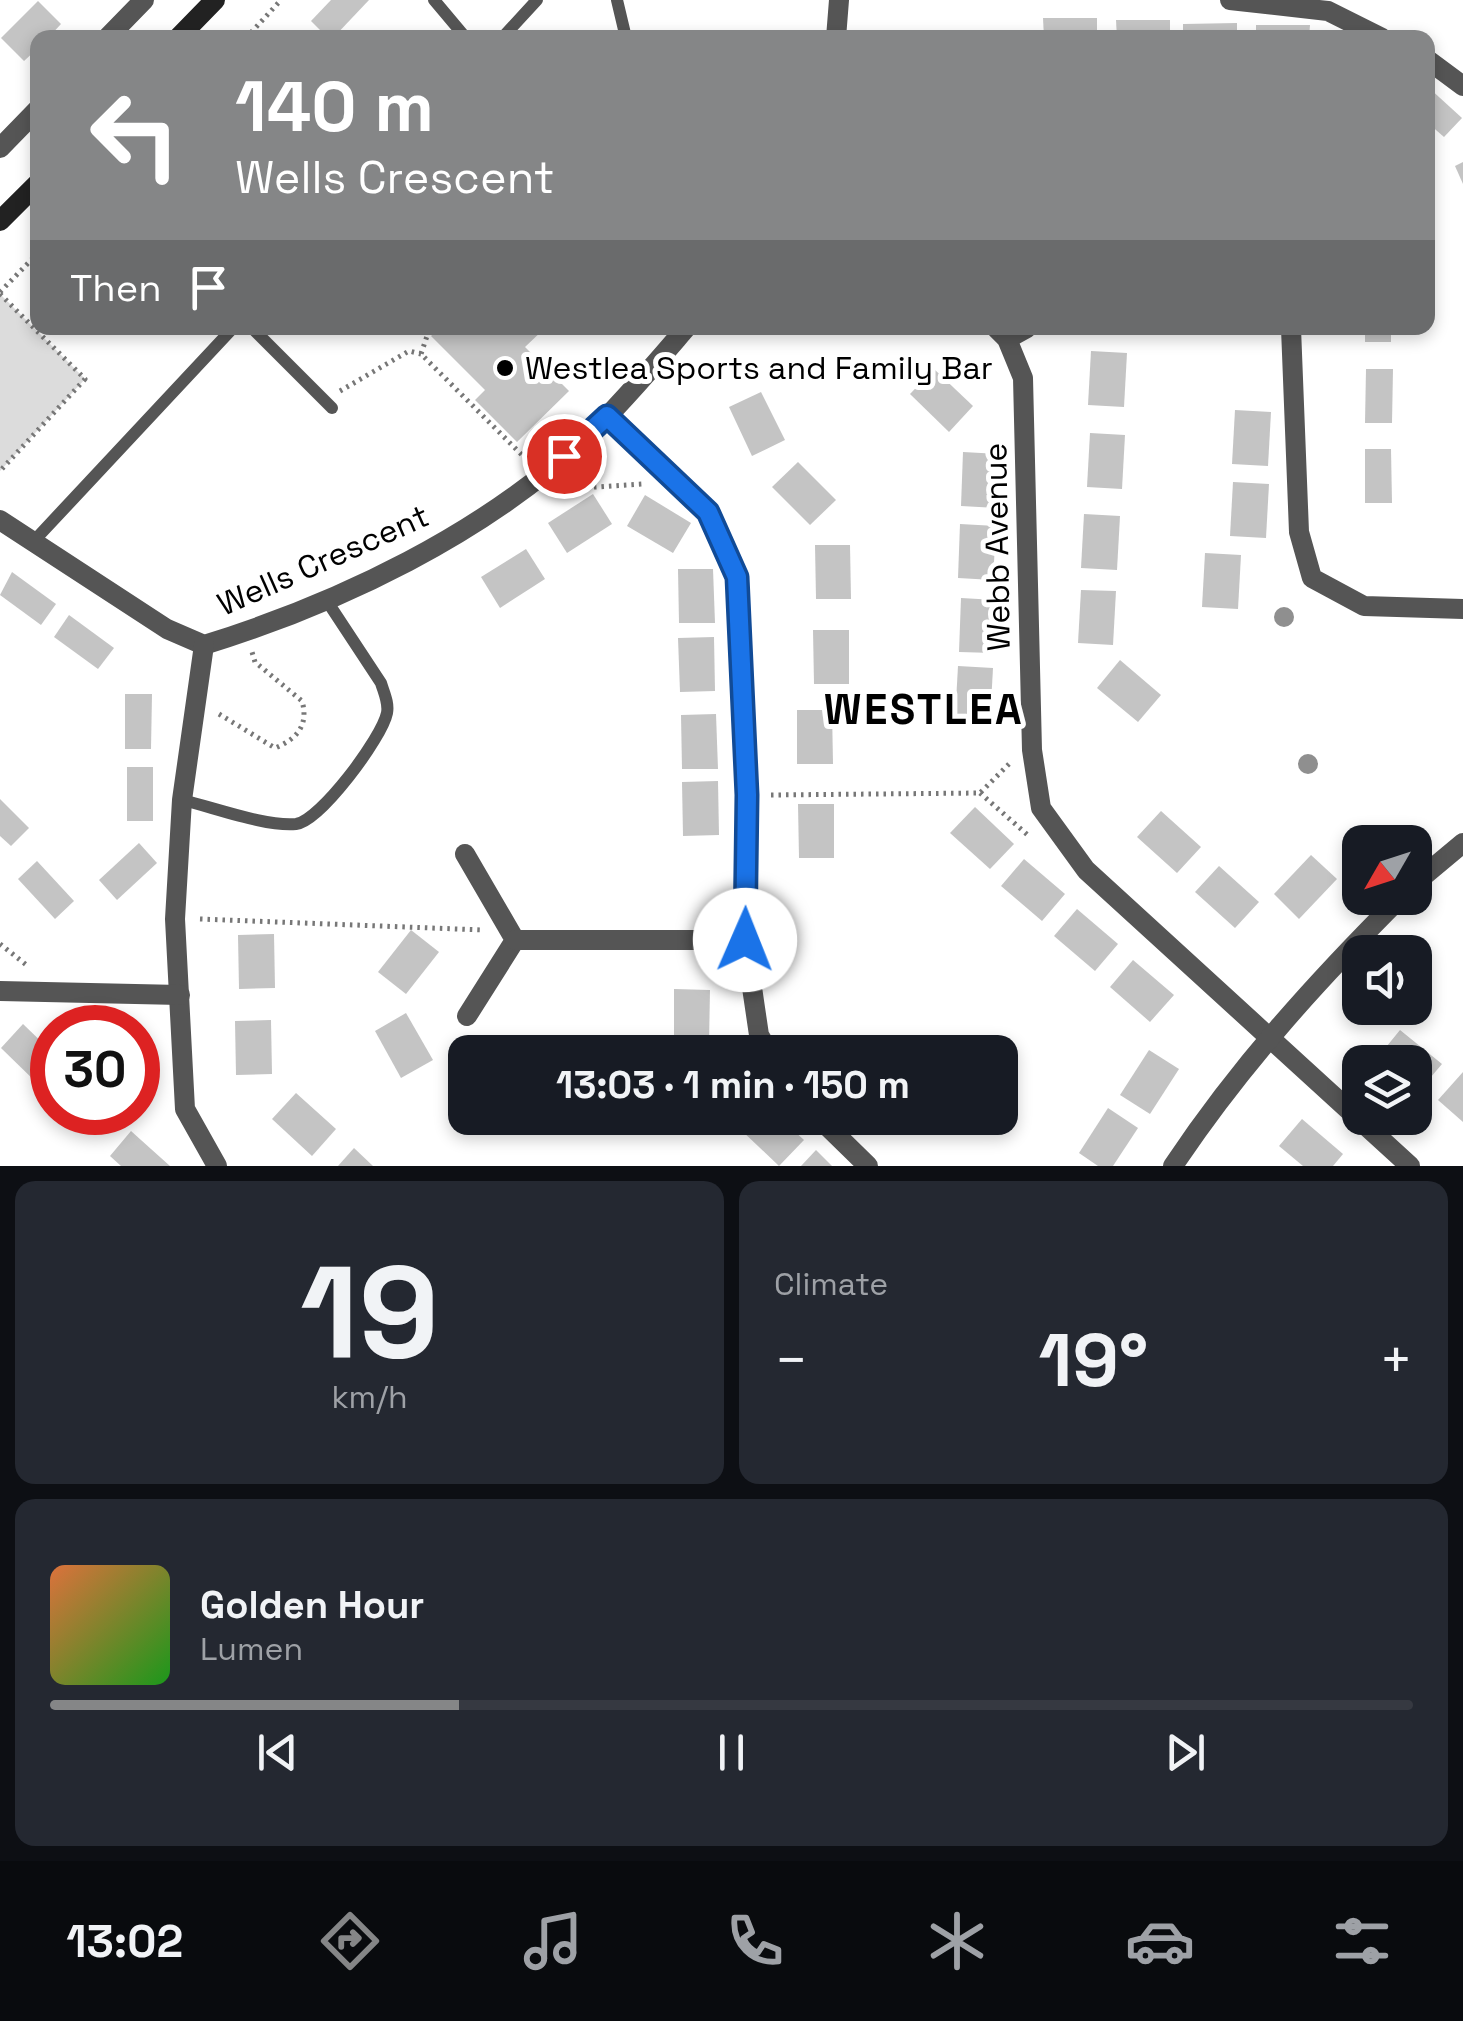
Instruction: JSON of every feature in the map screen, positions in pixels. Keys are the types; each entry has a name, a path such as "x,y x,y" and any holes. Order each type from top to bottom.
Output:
{"main road":[{"path":"186,30 214,0"},
{"path":"0,221 30,190"}],"street":[{"path":"115,30 144,0"},
{"path":"836,30 838,0"},
{"path":"1230,0 1328,11 1366,30"},
{"path":"1435,65 1462,84"},
{"path":"0,148 30,117"},
{"name":"Wells Crescent","path":"0,520 167,629 204,645 245,632 430,549 542,474 607,416 680,335"},
{"name":"Webb Avenue","path":"1003,335 1022,378 1032,750 1042,808 1086,870 1410,1166"},
{"path":"1292,335 1298,532 1312,578 1364,606 1463,609"},
{"path":"607,416 708,512 737,577 747,795 745,940 759,1035"},
{"path":"204,645 182,800 175,919 185,1109 217,1166"},
{"path":"1432,868 1463,843"},
{"path":"465,854 514,940"},
{"path":"1173,1166 1219,1097 1268,1036 1384,915"},
{"path":"514,940 745,940"},
{"path":"468,1016 514,940"},
{"path":"0,991 180,995"},
{"path":"836,1135 868,1166"}],"lane":[{"path":"434,0 459,30"},
{"path":"509,30 537,0"},
{"path":"616,0 624,30"},
{"path":"32,543 226,335"},
{"path":"259,335 328,404"},
{"path":"182,800 297,824 318,813 342,783 382,726 386,699 381,683 325,598"}],"path":[{"path":"254,30 282,0"},
{"path":"30,261 0,293 30,323"},
{"path":"0,471 85,379 42,335"},
{"path":"421,354 428,335"},
{"path":"328,404 409,351 421,354 556,490 676,482"},
{"path":"196,698 275,748 296,736 306,714 302,701 255,662 245,632"},
{"path":"980,793 1015,758 1032,750"},
{"path":"747,795 980,793 1036,843 1061,836"},
{"path":"175,919 486,930 514,940"}],"shaded area":[{"path":"0,294 30,324 30,335 41,335 85,379 0,471"}],"building":[{"path":"331,0 369,0 341,30 320,30 311,21"},
{"path":"38,1 61,24 55,30 30,30 30,55 24,61 1,38"},
{"path":"1043,18 1097,18 1097,30 1044,30"},
{"path":"1116,20 1170,20 1170,30 1117,30"},
{"path":"1237,23 1237,30 1183,30 1183,24"},
{"path":"1256,25 1310,25 1310,30 1256,30"},
{"path":"1435,93 1462,118 1444,137 1435,129"},
{"path":"1463,162 1463,184 1455,166"},
{"name":"Westlea Sports and Family Bar","path":"538,335 525,347 569,391 517,442 475,400 485,390 431,336"},
{"path":"1365,335 1391,335 1391,342 1365,342"},
{"path":"1091,351 1127,353 1124,407 1088,405"},
{"path":"934,369 973,406 949,432 910,394"},
{"path":"1366,369 1393,369 1392,423 1365,423"},
{"path":"761,392 785,440 752,456 729,407"},
{"path":"1235,410 1271,412 1268,466 1232,464"},
{"path":"1090,433 1125,435 1122,489 1087,487"},
{"path":"1365,449 1391,449 1392,503 1365,503"},
{"path":"963,452 999,454 997,508 961,506"},
{"path":"798,462 836,500 810,525 772,487"},
{"path":"1233,482 1269,484 1266,538 1230,536"},
{"path":"593,494 612,524 567,553 548,523"},
{"path":"645,495 691,523 673,553 627,526"},
{"path":"1084,514 1120,516 1117,570 1081,568"},
{"path":"960,524 996,526 993,580 958,578"},
{"path":"815,545 850,545 851,599 816,599"},
{"path":"526,549 545,579 500,608 481,577"},
{"path":"1205,553 1241,555 1238,609 1202,607"},
{"path":"678,569 713,569 715,623 679,623"},
{"path":"12,572 56,604 41,625 0,595"},
{"path":"1081,590 1116,591 1113,645 1078,643"},
{"path":"961,598 996,600 994,653 959,652"},
{"path":"69,615 114,648 98,669 54,637"},
{"path":"813,630 849,630 849,684 814,684"},
{"path":"714,637 715,691 680,692 678,638"},
{"path":"1120,660 1161,695 1138,722 1097,688"},
{"path":"958,666 993,668 990,722 955,720"},
{"path":"125,694 152,694 151,749 125,749"},
{"path":"797,710 832,710 833,764 797,764"},
{"path":"716,714 718,769 682,769 681,715"},
{"path":"127,767 153,767 153,821 127,821"},
{"path":"718,781 719,835 683,836 682,782"},
{"path":"0,799 29,828 11,846 0,836"},
{"path":"798,804 834,804 834,858 799,858"},
{"path":"975,807 1014,844 990,869 950,833"},
{"path":"1161,811 1201,847 1177,873 1137,837"},
{"path":"139,843 157,863 117,900 99,880"},
{"path":"1311,855 1337,879 1299,919 1274,894"},
{"path":"1024,859 1065,894 1042,921 1001,886"},
{"path":"37,861 74,901 55,919 18,879"},
{"path":"1219,866 1259,902 1235,928 1195,892"},
{"path":"1077,909 1118,944 1095,971 1054,936"},
{"path":"411,930 439,952 406,994 378,972"},
{"path":"274,934 275,988 239,989 238,935"},
{"path":"1133,960 1174,995 1150,1022 1110,987"},
{"path":"674,989 710,990 709,1035 674,1035"},
{"path":"406,1013 433,1060 401,1078 375,1031"},
{"path":"271,1020 272,1074 236,1075 235,1021"},
{"path":"23,1024 30,1031 30,1076 1,1048"},
{"path":"1400,1030 1419,1045 1388,1045"},
{"path":"1149,1050 1179,1069 1150,1114 1120,1095"},
{"path":"1432,1056 1442,1064 1432,1076"},
{"path":"1463,1072 1463,1122 1438,1100"},
{"path":"296,1093 336,1129 312,1156 272,1119"},
{"path":"1108,1108 1138,1128 1113,1166 1098,1166 1079,1153"},
{"path":"1302,1119 1343,1154 1333,1166 1303,1166 1279,1146"},
{"path":"128,1135 135,1135 170,1166 121,1166 110,1156"},
{"path":"746,1135 799,1135 804,1140 779,1166"},
{"path":"354,1148 373,1166 338,1166"},
{"path":"816,1150 832,1166 801,1166"}],"place":[{"name":"Westlea Sports and Family Bar","path":"505,368"}],"district":[{"name":"WESTLEA","path":"924,709"}],"route":[{"path":"564,456 607,416 708,512 737,577 747,795 745,940"}]}
